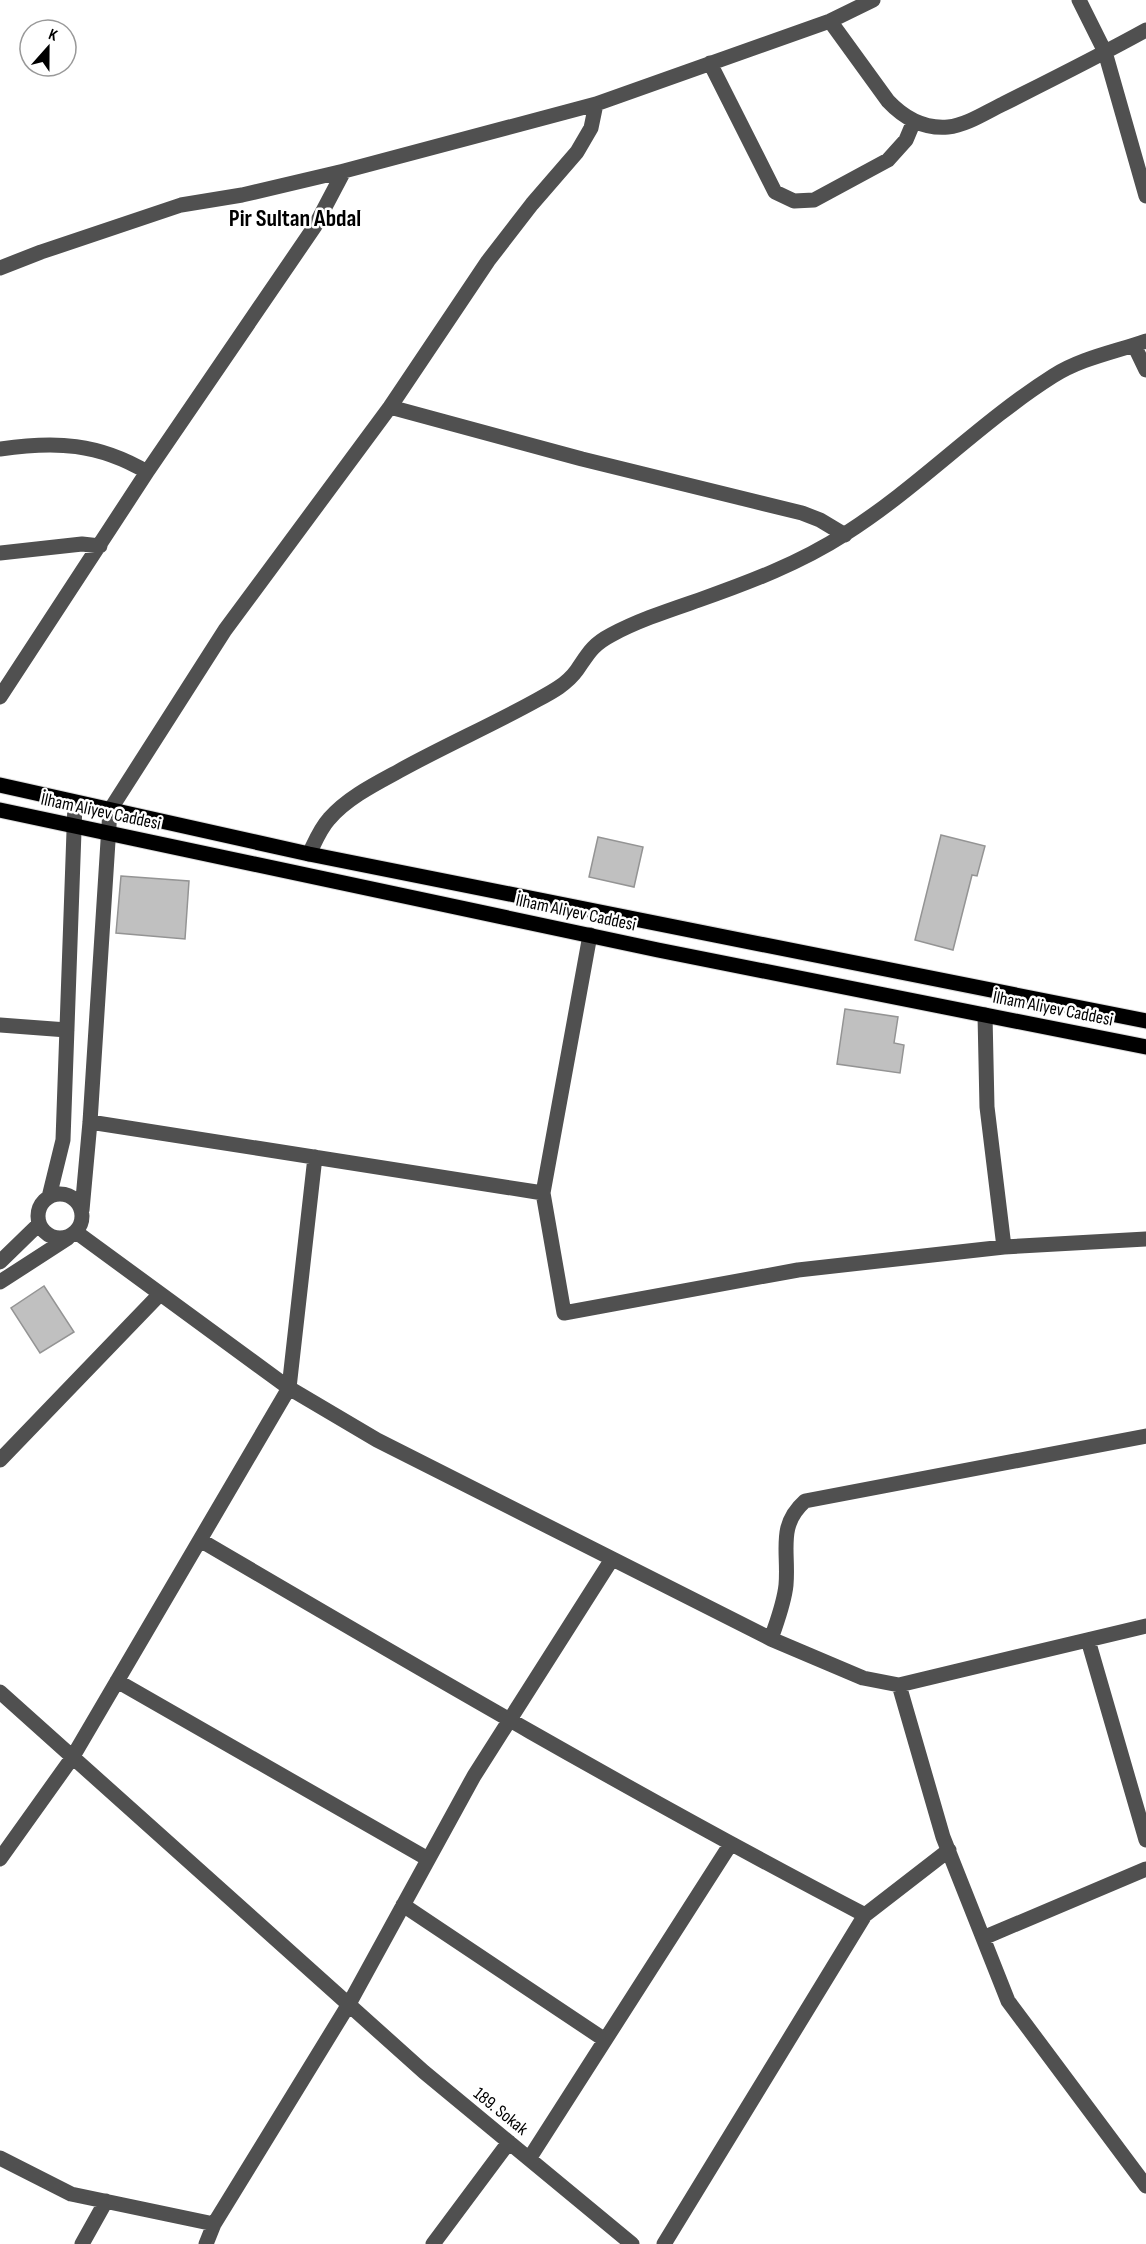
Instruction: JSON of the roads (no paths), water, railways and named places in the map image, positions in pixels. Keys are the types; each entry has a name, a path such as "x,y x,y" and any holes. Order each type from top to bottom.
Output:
{"main road":[{"name":"İlham Aliyev Caddesi","path":"0,785 309,854 1146,1021"},
{"name":"İlham Aliyev Caddesi","path":"0,810 590,935 1146,1047"}],"street":[{"path":"0,268 182,205 242,195 344,171 596,104 830,21 873,0"},
{"path":"1079,0 1105,52 1146,196"},
{"path":"830,21 897,111 914,121 940,127 960,125 1146,30"},
{"path":"710,63 775,192 787,199 804,202 814,200 888,160 906,140 914,121"},
{"path":"0,1282 73,1234 80,1226 90,1122 110,810 225,630 390,406 488,261 585,141 591,128 596,104"},
{"path":"0,697 147,472 315,226 344,171"},
{"path":"309,854 323,828 338,810 374,784 562,686 576,671 587,652 598,642 613,634 780,569 845,535 888,504 1010,406 1054,375 1076,364 1140,343 1146,370"},
{"path":"390,406 582,459 802,513 820,520 845,535"},
{"path":"0,449 48,444 79,446 106,453 147,472"},
{"path":"0,553 82,544 100,546"},
{"path":"49,1197 63,1140 75,803"},
{"path":"590,935 543,1193 564,1313 798,1270 1004,1247 1146,1239"},
{"path":"985,1015 987,1107 1004,1247"},
{"path":"0,1025 67,1030"},
{"path":"90,1122 543,1193"},
{"path":"0,1859 72,1758 289,1388 315,1157"},
{"path":"82,1210 79,1204 68,1196 61,1194 49,1197 38,1210 39,1224 42,1231 55,1238 73,1234 289,1388 377,1440 612,1559 771,1639 863,1678 899,1685 1146,1626"},
{"path":"0,1262 7,1258 39,1224"},
{"path":"0,1460 160,1294"},
{"path":"771,1639 783,1604 786,1582 787,1525 795,1510 806,1501 1146,1436"},
{"path":"200,1540 509,1721 730,1845 865,1915"},
{"path":"206,2244 214,2224 349,2004 474,1776 612,1559"},
{"path":"1088,1640 1146,1840"},
{"path":"117,1681 428,1859"},
{"path":"899,1685 948,1850 1008,2001 1140,2166 1146,2186"},
{"name":"189. Sokak","path":"0,1692 424,2072 632,2244"},
{"path":"529,2159 730,1845"},
{"path":"664,2244 865,1915 948,1850"},
{"path":"983,1938 1146,1869"},
{"path":"403,1905 605,2040"},
{"path":"433,2244 509,2142"},
{"path":"0,2158 72,2194 214,2224"},
{"path":"82,2244 106,2201"}],"district":[{"name":"Pir Sultan Abdal","path":"295,218"}]}
